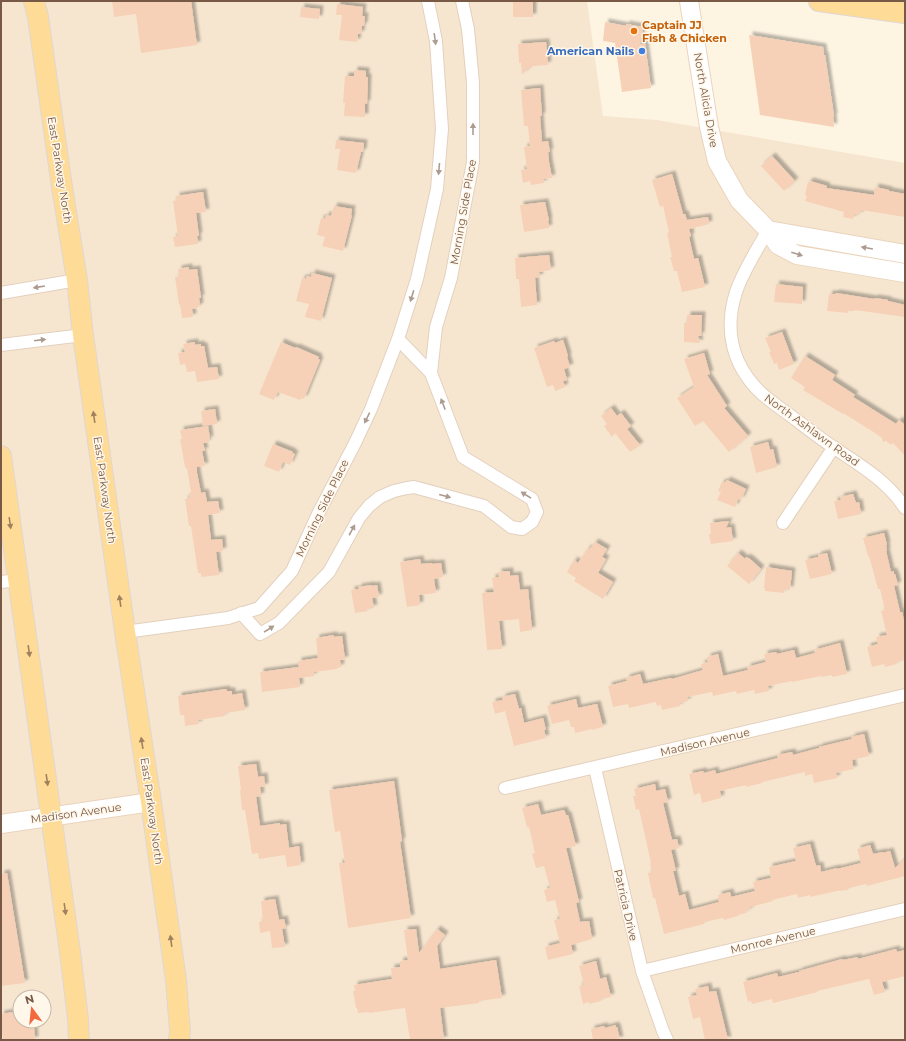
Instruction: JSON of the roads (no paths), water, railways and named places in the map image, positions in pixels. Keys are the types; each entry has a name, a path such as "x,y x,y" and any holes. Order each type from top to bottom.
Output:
{"main road":[{"name":"East Parkway North","path":"34,1 38,17 62,188 77,280 83,335 125,632 176,980"},
{"name":"North Alicia Drive","path":"689,1 709,127 717,161 739,200 768,230 778,246 797,255 905,273"},
{"path":"819,1 905,13"},
{"path":"768,230 905,254"},
{"path":"1,456 10,581 52,816 81,1040"},
{"name":"Madison Avenue","path":"1,824 151,802"},
{"path":"70,952 92,1040"},
{"path":"176,980 180,1031 179,1040"},
{"path":"176,980 188,1040"}],"street":[{"name":"Morning Side Place","path":"125,632 228,618 259,608 292,570 318,514 371,409 398,339 417,279 438,182 442,129 436,41 428,1"},
{"name":"Morning Side Place","path":"431,373 436,327 452,278 473,162 473,83 468,29 462,1"},
{"name":"North Ashlawn Road","path":"768,230 744,273 736,292 732,310 732,342 742,370 760,392 775,404 879,479 890,489 905,508"},
{"path":"1,293 77,280"},
{"path":"1,345 83,335"},
{"name":"Morning Side Place","path":"241,614 260,634 279,623 329,572 359,518 369,506 380,497 394,491 414,487 484,506 511,527 522,529 532,522 536,512 532,499 463,457 431,373 398,339"},
{"path":"783,523 834,448"},
{"name":"Madison Avenue","path":"505,788 905,695"},
{"name":"Patricia Drive","path":"595,768 642,971 667,1040"},
{"name":"Monroe Avenue","path":"642,971 905,909"}],"place":[{"name":"Captain JJ Fish & Chicken","path":"634,31"},
{"name":"American Nails","path":"642,51"}]}
